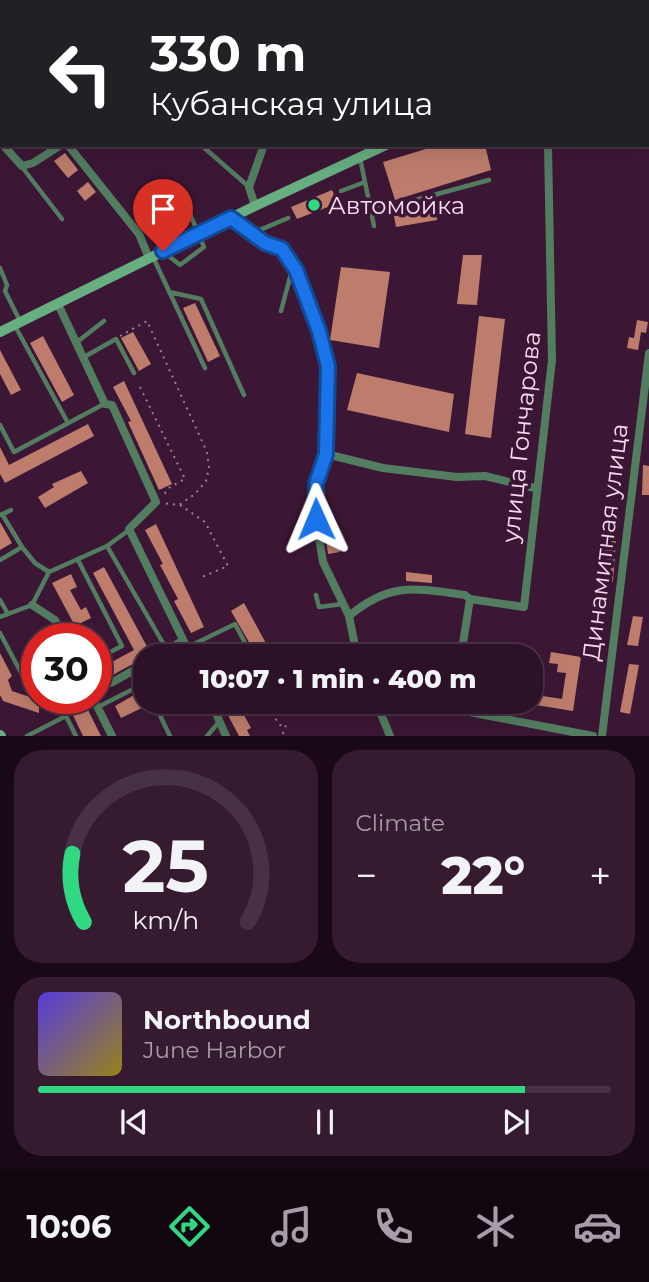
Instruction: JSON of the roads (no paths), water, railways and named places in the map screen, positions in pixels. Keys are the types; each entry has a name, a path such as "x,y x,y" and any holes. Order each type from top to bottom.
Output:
{"street":[{"path":"5,147 22,166 33,163 58,147"},
{"path":"70,147 155,255"},
{"path":"255,206 249,187 263,147"},
{"path":"0,332 255,206 382,147"},
{"name":"улица Гончарова","path":"470,599 524,607 535,488 544,441 552,360 548,147"},
{"path":"58,304 105,404 112,405 156,502 130,529 185,643"},
{"name":"Динамитная улица","path":"603,736 649,353"},
{"path":"355,644 349,616 323,562 316,519 316,484 326,454 383,468 457,477 485,476 535,488"},
{"path":"349,616 372,597 398,590 437,591 470,599 463,644"},
{"path":"32,605 56,623"},
{"path":"112,682 133,671"},
{"path":"100,714 112,736"},
{"path":"217,714 226,736"},
{"path":"381,714 390,736"},
{"path":"495,714 593,736"}],"lane":[{"path":"203,147 249,187"},
{"path":"359,157 374,226"},
{"path":"22,166 62,219"},
{"path":"370,205 397,205 489,180"},
{"path":"341,191 365,183"},
{"path":"155,255 180,265 204,247 188,209 163,220"},
{"path":"231,218 282,249 309,299 328,366 326,454"},
{"path":"253,233 288,218"},
{"path":"155,255 205,368"},
{"path":"281,311 293,265"},
{"path":"0,268 7,285 3,292 68,423"},
{"path":"170,292 201,299 244,395"},
{"path":"76,343 104,321"},
{"path":"83,357 116,339 134,373"},
{"path":"0,425 14,452 105,404"},
{"path":"11,510 1,515 35,563 50,572"},
{"path":"0,617 32,605 50,572 107,546 130,529"},
{"path":"107,546 164,644"},
{"path":"0,560 22,547"},
{"path":"78,561 110,623"},
{"path":"316,596 319,607 344,604"},
{"path":"0,600 8,614"},
{"path":"185,643 235,624 246,644"},
{"path":"112,627 122,646 112,651"},
{"path":"0,633 21,673"},
{"path":"112,700 133,689"},
{"path":"159,714 170,736"},
{"path":"27,736 66,716 76,736"},
{"path":"208,736 220,721"}],"place":[{"name":"Автомойка","path":"314,205"}]}
